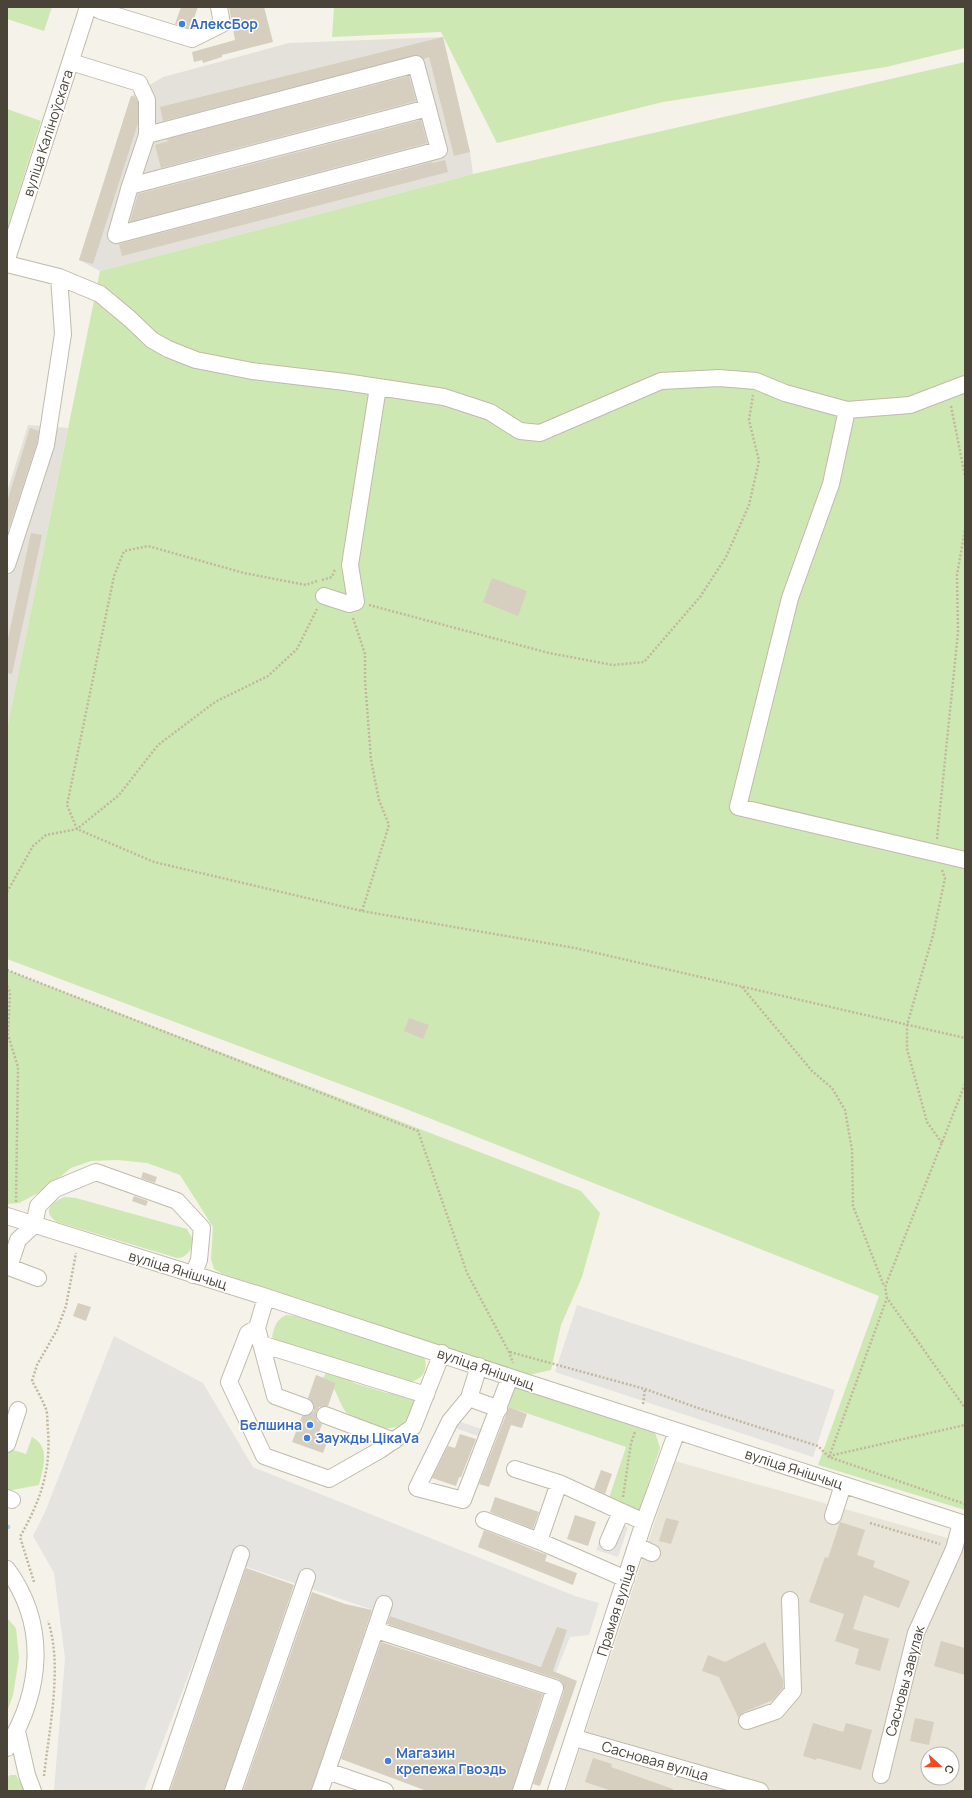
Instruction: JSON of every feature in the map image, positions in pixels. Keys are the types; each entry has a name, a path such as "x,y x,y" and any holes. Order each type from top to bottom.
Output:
{"street":[{"name":"вуліца Каліноўскага","path":"7,259 88,7"},
{"path":"94,7 101,11 192,39 222,24 218,7"},
{"path":"71,62 139,83 147,100 147,135 116,235 438,150 416,64 147,135"},
{"path":"130,186 428,108"},
{"path":"7,264 59,277 100,294 152,340 168,349 196,360 252,371 444,397 490,412 520,431 540,432 661,382 719,378 756,381 785,393 847,410 910,406 965,384"},
{"path":"7,565 46,445 63,334 59,277"},
{"path":"324,596 353,603 350,565 378,387"},
{"path":"847,410 831,484 790,598 738,807 965,860"},
{"path":"38,1278 9,1267 12,1238 34,1225 38,1206 55,1189 96,1172 177,1201 202,1228 199,1260 193,1275"},
{"name":"вуліца Янішчыц","path":"7,1216 266,1297 515,1379 963,1523"},
{"path":"266,1297 257,1328 275,1396 305,1407"},
{"path":"257,1328 248,1333 229,1382 264,1456 329,1479 380,1450 413,1427 442,1354"},
{"path":"261,1344 426,1396"},
{"path":"479,1366 469,1398 450,1421 417,1488 463,1500 499,1409 515,1379"},
{"path":"469,1398 499,1409"},
{"path":"7,1444 18,1410"},
{"path":"325,1415 394,1441"},
{"name":"Прамая вуліца","path":"556,1791 644,1522 678,1431"},
{"path":"515,1469 559,1483 644,1522"},
{"path":"539,1541 559,1483"},
{"path":"833,1516 843,1485"},
{"path":"608,1542 621,1512"},
{"path":"484,1520 539,1541 626,1579"},
{"name":"Сасновы завулак","path":"881,1775 916,1633 954,1549 963,1523"},
{"path":"637,1546 652,1553"},
{"path":"160,1791 241,1554"},
{"path":"7,1569 14,1578 31,1616 36,1645 34,1678 26,1710 17,1731 7,1748"},
{"path":"233,1791 307,1577"},
{"path":"747,1721 776,1711 793,1691 790,1600"},
{"path":"320,1791 384,1604"},
{"path":"376,1630 555,1688 521,1791"},
{"path":"17,1731 27,1775 33,1791"},
{"name":"Сасновая вуліца","path":"574,1736 582,1740 760,1791"},
{"path":"327,1771 385,1791"}],"path":[{"path":"362,911 389,825 379,800 371,760 365,680 365,654 353,603 549,653 613,665 644,662 700,597 726,557 749,505 759,461 749,420 756,381"},
{"path":"948,392 965,476"},
{"path":"7,892 33,846 46,835 77,829 119,795 158,744 215,702 268,676 297,649 324,596 306,585 244,573 148,546 124,551 114,576 67,805 77,829 154,862 362,911 575,948 965,1038"},
{"path":"306,585 332,577 337,565"},
{"path":"7,970 418,1130 467,1272 509,1352 515,1379"},
{"path":"7,986 10,992 8,1035 18,1068 15,1201 34,1225"},
{"path":"742,987 812,1071 832,1088 845,1110 852,1150 853,1206 885,1286 887,1298 965,1408"},
{"path":"885,1286 965,1084"},
{"path":"41,1494 45,1479 48,1440 47,1417 46,1410 32,1381 37,1366 57,1330 66,1306 77,1249"},
{"path":"829,1456 887,1298"},
{"path":"509,1352 645,1389 698,1408 818,1446 829,1456 965,1504"},
{"path":"621,1512 631,1443 641,1419 645,1389"},
{"path":"829,1456 965,1425"},
{"path":"870,1523 954,1549"}],"shaded area":[{"path":"443,37 470,152 473,174 100,271 79,260 131,96 163,77 289,43"},
{"path":"28,425 68,428 7,729 7,492"},
{"path":"577,1305 835,1390 813,1457 555,1372"},
{"path":"114,1336 203,1383 253,1467 575,1596 599,1603 589,1635 570,1637 556,1672 232,1562 144,1791 54,1790 65,1658 54,1573 33,1536 45,1512"},
{"path":"458,1421 484,1430 481,1437 455,1428"},
{"path":"675,1461 965,1543 965,1791 566,1791"},
{"path":"607,1520 628,1527 618,1557 596,1550"}],"green space":[{"path":"7,7 52,7 44,31 7,19"},
{"path":"334,7 965,7 965,48 886,67 663,102 497,143 441,32 332,37"},
{"path":"965,62 965,1510 818,1465 879,1296 396,1105 7,959 7,729 100,271 473,174"},
{"path":"7,109 41,121 7,229"},
{"path":"7,970 581,1191 600,1213 582,1277 561,1325 551,1370 529,1375 223,1274 214,1269 211,1259 213,1227 180,1175 147,1163 118,1160 91,1161 71,1168 44,1190 19,1203 7,1204"},
{"path":"64,1197 76,1198 187,1229 192,1238 191,1249 181,1258 177,1258 57,1222 52,1218 49,1211 55,1202"},
{"path":"286,1315 296,1316 420,1355 425,1359 426,1364 424,1373 415,1381 406,1383 276,1341 272,1337 275,1327 280,1319"},
{"path":"334,1371 354,1383 387,1393 395,1391 419,1399 411,1415 406,1421 394,1428 378,1428 356,1420 345,1411 334,1389 336,1383 323,1378 326,1373"},
{"path":"523,1385 652,1428 660,1448 639,1511 609,1498 626,1447 503,1405 514,1387"},
{"path":"32,1437 42,1446 44,1452 44,1465 39,1485 7,1491 7,1448 26,1454"},
{"path":"7,1618 16,1628 19,1658 13,1695 7,1712"},
{"path":"10,1775 16,1775 25,1791 7,1791 7,1778"}],"building":[{"path":"181,7 198,7 190,29 175,24"},
{"path":"229,7 264,7 273,42 222,55 222,57 203,63 202,60 194,62 192,52 235,40"},
{"path":"443,37 470,152 454,156 429,57 424,59 418,55 163,121 160,107"},
{"path":"409,76 416,101 161,168 155,145 168,141 167,139"},
{"path":"131,96 135,97 138,102 138,123 93,264 79,260"},
{"path":"421,120 427,143 130,222 138,194"},
{"path":"445,160 448,172 122,256 119,244 432,162"},
{"path":"30,428 39,431 37,443 7,534 7,502"},
{"path":"31,533 42,535 12,674 7,673 7,643"},
{"path":"492,578 527,591 518,616 483,602"},
{"path":"409,1018 429,1025 423,1039 404,1031"},
{"path":"143,1172 157,1177 155,1183 141,1178"},
{"path":"134,1196 148,1201 146,1206 132,1201"},
{"path":"78,1303 91,1307 86,1321 73,1316"},
{"path":"316,1375 336,1383 328,1406 319,1407 316,1412 317,1421 322,1424 319,1433 329,1437 323,1453 292,1442 302,1416 307,1416 314,1411 314,1405 308,1398"},
{"path":"509,1407 527,1414 522,1428 511,1425 489,1487 479,1484"},
{"path":"460,1434 476,1439 456,1486 432,1478 448,1446 455,1448"},
{"path":"601,1470 612,1474 605,1494 594,1489"},
{"path":"495,1497 539,1512 533,1529 490,1512"},
{"path":"575,1515 596,1522 588,1546 567,1539"},
{"path":"666,1518 679,1521 671,1544 659,1541"},
{"path":"840,1522 865,1530 857,1555 875,1561 873,1567 910,1581 899,1608 864,1595 853,1629 889,1639 880,1671 855,1664 859,1649 835,1641 844,1614 809,1602 825,1557 828,1558"},
{"path":"484,1530 547,1555 545,1561 577,1573 573,1585 478,1547"},
{"path":"246,1568 294,1585 224,1791 170,1791"},
{"path":"312,1592 345,1604 372,1610 311,1791 243,1791"},
{"path":"390,1616 541,1667 557,1627 567,1630 553,1671 577,1681 540,1786 533,1784 564,1691 562,1682 558,1679 387,1624"},
{"path":"941,1641 965,1648 965,1675 934,1666"},
{"path":"381,1642 543,1694 512,1791 427,1791 341,1759"},
{"path":"765,1642 783,1680 783,1688 773,1700 744,1712 738,1717 719,1677 702,1671 708,1655 725,1662"},
{"path":"915,1718 934,1722 929,1745 910,1741"},
{"path":"813,1723 843,1732 846,1723 872,1730 861,1770 817,1758 816,1760 803,1756"},
{"path":"593,1758 612,1764 611,1767 673,1789 673,1791 612,1791 585,1782"}],"place":[{"name":"АлексБор","path":"182,24"},
{"name":"Белшина","path":"310,1425"},
{"name":"Заужды ЦікаVа","path":"307,1438"},
{"name":"Магазин крепежа Гвоздь","path":"388,1761"}]}
